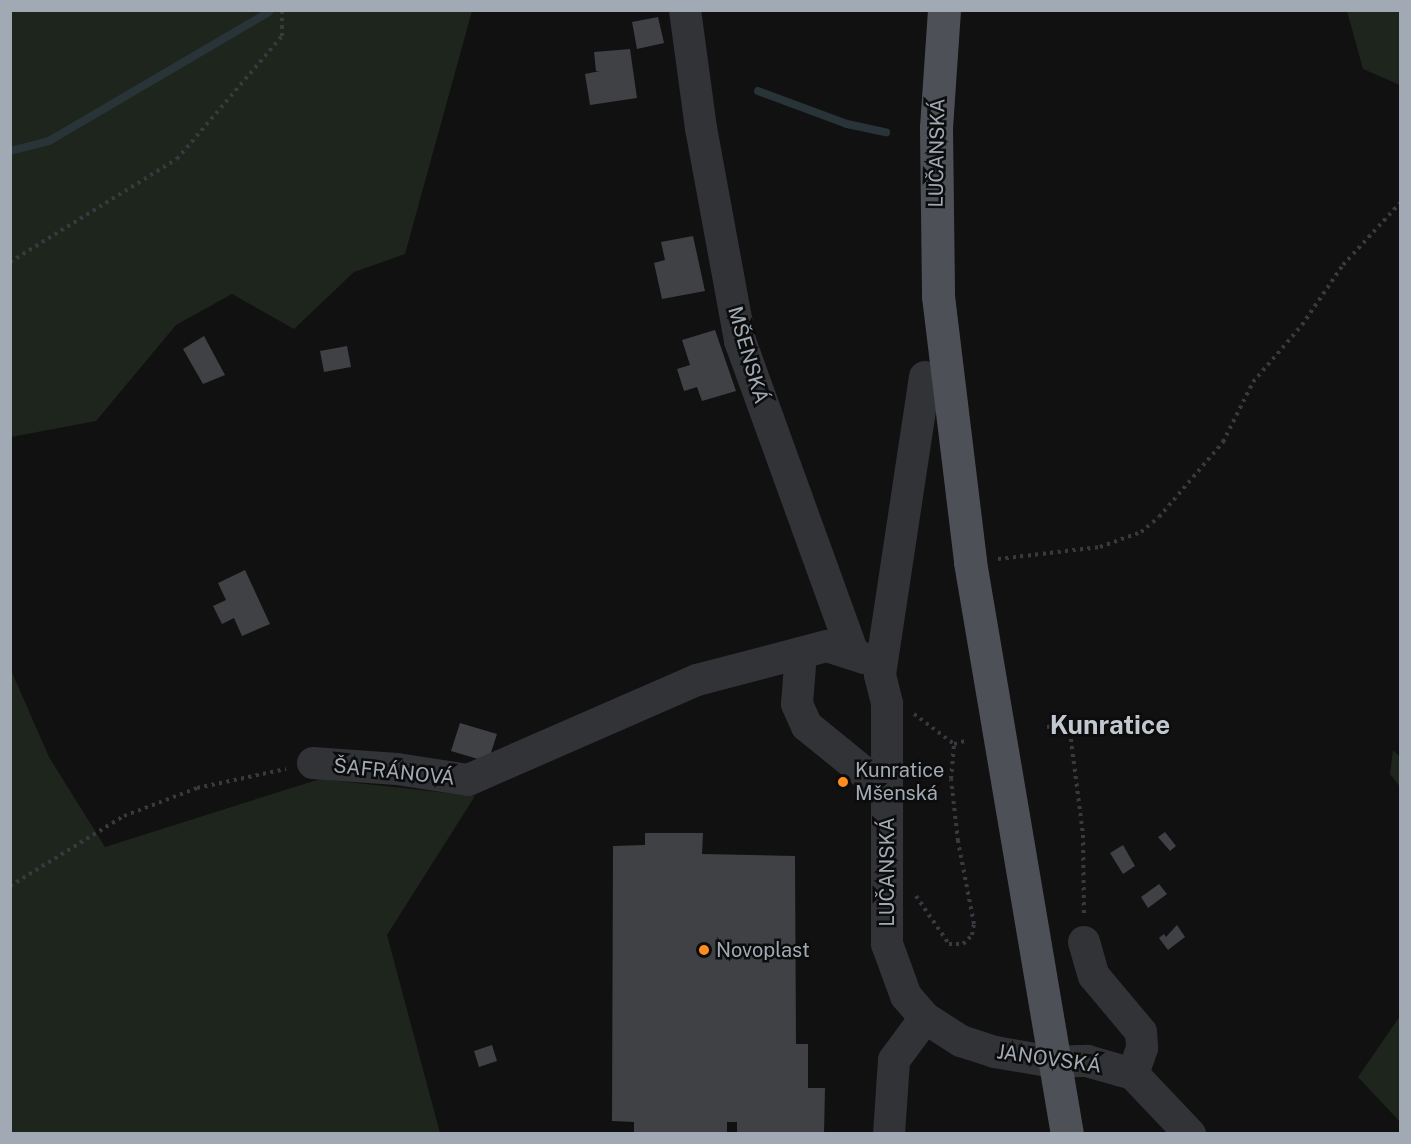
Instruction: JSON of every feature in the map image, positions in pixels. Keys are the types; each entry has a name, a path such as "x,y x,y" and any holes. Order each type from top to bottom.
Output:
{"main road":[{"name":"LUČANSKÁ","path":"944,10 936,128 938,296 970,562 1067,1134"}],"street":[{"name":"MŠENSKÁ","path":"685,10 701,128 740,341 852,651"},
{"name":"LUČANSKÁ","path":"925,377 880,675 887,704 887,944 906,996 926,1018"},
{"name":"ŠAFRÁNOVÁ","path":"313,764 397,769 468,780 697,680 827,646 852,651"},
{"path":"852,651 866,659 880,675"},
{"path":"801,653 797,704 807,726 887,791"},
{"path":"1084,942 1094,976 1141,1032 1142,1048 1133,1074 1191,1134"},
{"path":"889,1134 894,1060 926,1018"},
{"name":"JANOVSKÁ","path":"926,1018 961,1041 995,1052 1053,1062 1087,1061 1133,1074"}],"path":[{"path":"10,262 177,159 282,36 282,10"},
{"path":"970,562 1100,547 1141,532 1159,518 1223,442 1253,382 1302,325 1343,265 1401,203"},
{"path":"907,708 954,744"},
{"path":"1047,727 1068,724 1083,835 1084,942"},
{"path":"954,744 965,741"},
{"path":"888,896 917,896 949,944 963,944 972,936 974,924 957,841 951,779 954,744"},
{"name":"ŠAFRÁNOVÁ","path":"10,886 124,816 197,788 313,764"}],"shaded area":[{"path":"11,10 472,11 405,254 354,272 294,329 232,294 176,325 96,421 11,437"},
{"path":"1347,11 1400,11 1400,85 1363,69"},
{"path":"10,668 49,757 105,847 320,779 475,796 387,935 440,1133 11,1133"},
{"path":"1393,750 1400,757 1400,787 1390,774"},
{"path":"1400,1016 1400,1122 1358,1077"}],"building":[{"path":"658,17 664,43 637,49 632,22"},
{"path":"630,49 637,98 590,105 585,74 600,71 596,71 594,52"},
{"path":"693,236 705,291 662,299 654,263 665,260 661,242"},
{"path":"715,330 736,391 702,401 697,387 684,391 677,369 690,365 682,340"},
{"path":"204,336 225,375 203,384 183,349"},
{"path":"347,346 351,367 324,372 320,351"},
{"path":"245,570 270,624 242,636 234,618 222,624 213,606 226,600 218,583"},
{"path":"460,723 497,734 488,762 451,751"},
{"path":"1165,832 1176,846 1170,851 1158,837"},
{"name":"Novoplast","path":"645,833 703,833 702,854 795,856 796,1044 808,1044 808,1088 825,1088 824,1134 737,1134 737,1122 727,1122 727,1134 634,1134 634,1122 612,1121 613,846 645,845"},
{"path":"1123,845 1135,866 1123,874 1110,853"},
{"path":"1159,884 1167,894 1148,908 1141,897"},
{"path":"1177,925 1185,937 1168,950 1159,938 1164,934 1166,937"},
{"path":"492,1045 497,1061 479,1067 474,1051"}],"waterway":[{"path":"10,151 49,141 269,12"},
{"path":"758,91 847,124 886,132"}],"place":[{"name":"Kunratice Mšenská","path":"843,782"},
{"name":"Novoplast","path":"704,950"}],"district":[{"name":"Kunratice","path":"1110,725"}]}
